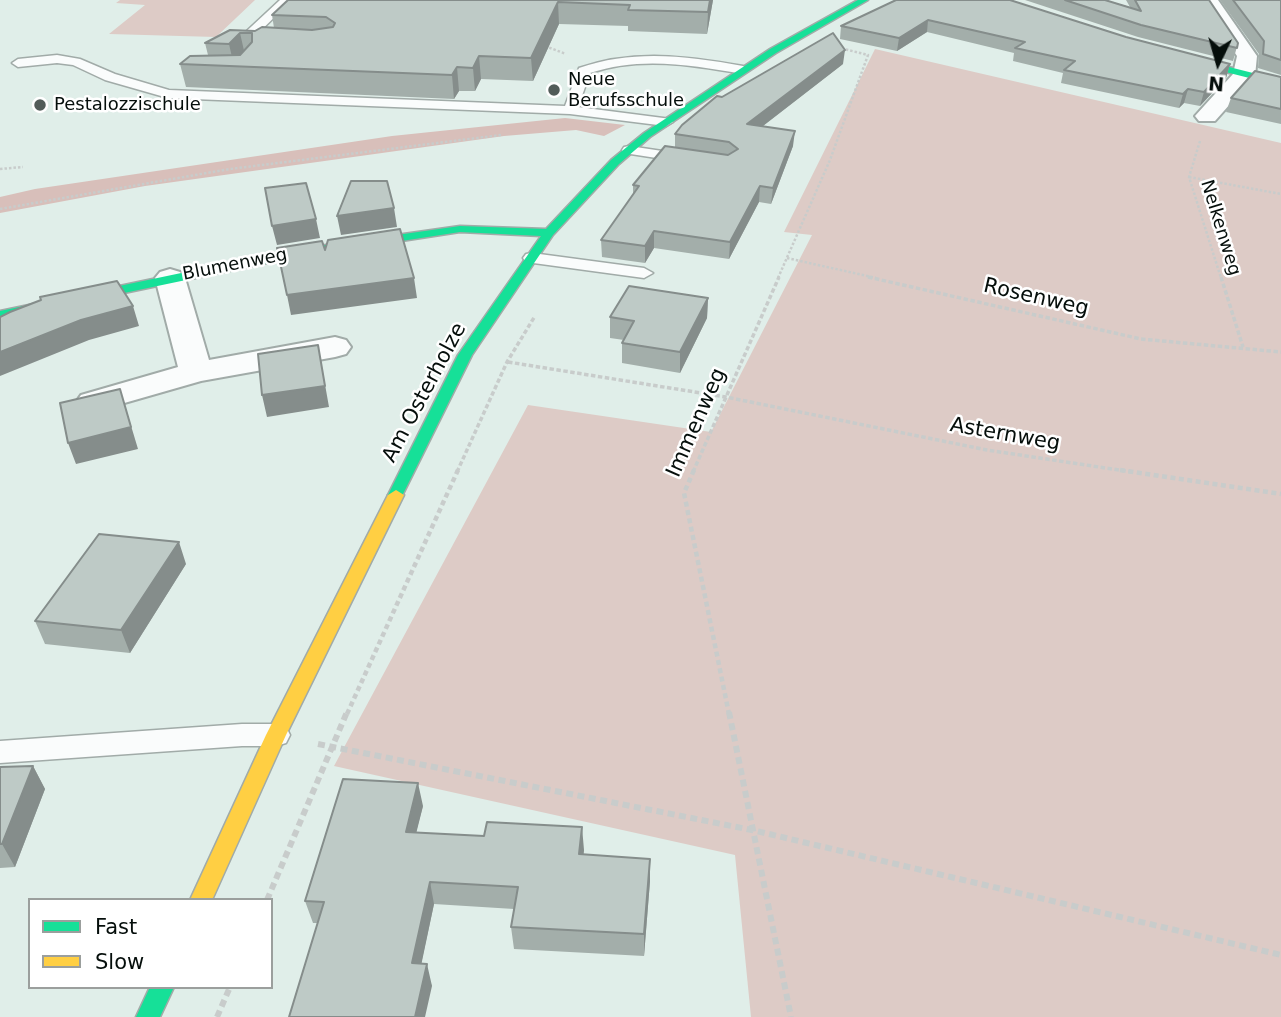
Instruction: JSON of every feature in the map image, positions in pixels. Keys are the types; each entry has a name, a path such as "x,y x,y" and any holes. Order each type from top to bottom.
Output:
{"street":[{"name":"Am Osterholze","path":"202,898 276,735 465,355 549,233 629,150 666,122 743,69 864,0"},
{"path":"1207,116 1244,75 1247,56 1208,0"},
{"path":"1155,51 1281,83"},
{"name":"Blumenweg","path":"0,315 290,254 460,229 549,233"},
{"name":"Blumenweg","path":"170,278 196,373"},
{"path":"93,402 196,373 335,347"},
{"path":"148,1017 161,989"}],"lane":[{"path":"222,49 248,42 286,0"},
{"path":"18,64 57,59 76,62 110,77 168,94 570,110 666,122"},
{"path":"570,110 584,71 607,61 689,61 743,69"},
{"path":"168,94 184,79"},
{"path":"629,150 700,161"},
{"path":"532,258 644,273"},
{"path":"0,752 276,735"}],"path":[{"name":"Immenweg","path":"791,1017 684,493 830,160 868,55 798,37"},
{"name":"Nelkenweg","path":"1207,116 1189,177 1243,348"},
{"path":"0,209 230,169 512,133"},
{"path":"0,169 23,167"},
{"path":"1189,177 1281,194"},
{"name":"Rosenweg","path":"787,258 1141,338 1281,352"},
{"path":"268,898 332,746 507,362 568,263"},
{"name":"Asternweg","path":"465,355 726,397 988,450 1281,494"},
{"path":"276,735 752,830 1281,956"},
{"path":"217,1017 229,989"}],"shaded area":[{"path":"120,0 255,0 216,37 109,34 145,5 116,3"},
{"path":"875,49 1281,143 1281,1017 751,1017 735,855 334,766 528,405 711,432 812,235 784,232"},
{"path":"565,118 625,125 604,136 576,130 504,136 145,186 0,213 0,197 35,189 392,136"}],"building":[{"path":"288,0 710,0 708,12 628,10 630,5 558,2 531,58 479,56 473,68 457,67 452,75 180,64 190,56 240,55 252,42 252,33 240,33 229,44 205,43 230,30 255,31 262,27 312,30 333,27 335,23 326,17 272,15"},
{"path":"896,0 1010,0 1126,37 1230,64 1204,92 1188,89 1183,94 1064,70 1075,61 1015,48 1025,42 928,20 899,38 841,26"},
{"path":"1065,0 1105,0 1141,11 1135,0 1209,0 1238,43 1237,48 1141,25"},
{"path":"1233,0 1281,0 1281,60 1263,54 1264,41"},
{"path":"833,33 845,50 747,124 795,131 773,188 760,186 730,242 654,231 645,246 601,240 639,186 633,185 665,146 728,155 738,149 729,142 675,134 682,125 717,96 722,97"},
{"path":"1255,71 1281,77 1281,109 1231,98"},
{"path":"351,181 387,181 394,208 337,216"},
{"path":"306,183 316,219 272,226 265,188"},
{"path":"400,229 414,278 287,295 277,248 322,241 325,250 328,240"},
{"path":"117,281 133,306 81,320 0,352 0,317 41,300 40,297"},
{"path":"629,286 708,298 680,352 622,343 634,321 610,317"},
{"path":"318,345 325,386 262,395 258,354"},
{"path":"120,389 131,427 68,443 60,403"},
{"path":"99,534 179,542 121,630 35,621"},
{"path":"33,766 2,844 0,844 0,767"},
{"path":"343,779 418,783 406,832 484,836 487,822 582,827 579,854 650,859 644,934 511,927 518,887 430,882 412,963 427,964 415,1017 289,1017 324,902 305,901"}],"traffic: fast":[{"path":"396,495 465,355 549,233 615,162 647,135 773,51 864,0"},
{"path":"1177,57 1281,83"},
{"path":"0,315 291,254 460,229 549,233"},
{"path":"148,1017 161,989"}],"traffic: slow":[{"path":"202,898 276,735 396,495"}],"place":[{"name":"Neue Berufsschule","path":"554,90"},
{"name":"Pestalozzischule","path":"40,105"}]}
